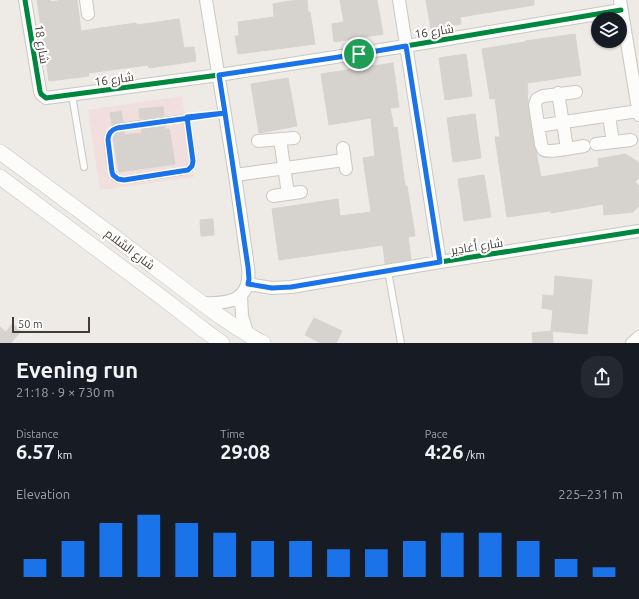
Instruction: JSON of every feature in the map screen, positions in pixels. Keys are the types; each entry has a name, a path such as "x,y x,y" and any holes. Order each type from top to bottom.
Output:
{"street":[{"name":"شارع 18","path":"25,0 40,90"},
{"path":"86,0 88,14"},
{"path":"202,303 219,304 241,295 246,289 249,279 235,174 206,0"},
{"path":"399,0 440,262"},
{"name":"شارع 16","path":"40,90 41,94 46,98 219,75 406,46 620,5"},
{"path":"538,126 639,113 620,5"},
{"path":"576,92 543,96 537,99 535,105 538,126 541,144 544,150 551,151 584,146"},
{"path":"558,94 567,148"},
{"path":"609,116 613,142"},
{"path":"258,141 294,138"},
{"path":"280,139 288,194"},
{"path":"596,144 631,140"},
{"name":"شارع السَّلام","path":"0,152 202,303 248,335 263,343"},
{"path":"235,174 344,159"},
{"name":"شارع السَّلام","path":"0,177 156,292 222,343"},
{"path":"273,196 301,192"},
{"name":"شارع أَغادِير","path":"248,284 272,288 286,288 639,231"},
{"path":"241,295 242,316 248,335"},
{"path":"632,343 639,337"}],"lane":[{"path":"72,94 84,167"},
{"path":"187,117 193,161 190,168 124,180 118,179 113,175 108,140 110,133 114,129 187,117 225,113"},
{"path":"388,271 401,343"}],"shaded area":[{"path":"182,96 194,177 100,190 88,110"}],"building":[{"path":"37,0 50,0 51,2 77,0 81,31 136,23 137,25 179,19 184,48 194,47 196,61 149,68 148,65 88,73 89,76 49,81"},
{"path":"307,0 315,44 238,54 235,36 239,36 238,22 274,17 273,4"},
{"path":"340,0 377,0 383,34 334,42 332,24 344,22"},
{"path":"426,0 534,0 534,5 460,17 461,24 431,29"},
{"path":"575,34 581,75 527,83 531,127 541,177 599,167 598,159 625,154 638,162 639,178 635,182 639,186 639,206 633,212 604,215 603,204 551,213 550,211 507,217 495,137 500,137 495,98 490,99 482,49"},
{"path":"466,54 472,96 445,100 439,58"},
{"path":"393,63 399,107 390,108 394,128 397,127 405,186 407,186 415,236 408,237 411,259 385,264 383,245 279,260 272,209 338,199 340,216 371,212 363,158 375,156 371,118 329,125 321,74"},
{"path":"288,78 297,126 259,133 251,84"},
{"path":"163,107 164,116 140,119 139,109"},
{"path":"121,111 123,122 112,125 110,113"},
{"path":"475,114 481,158 453,162 447,118"},
{"path":"165,125 165,129 169,129 175,164 119,172 113,137 114,135 118,131 124,131 125,135 142,133 141,128"},
{"path":"484,175 491,217 464,221 458,179"},
{"path":"213,219 214,235 201,236 200,220"},
{"path":"555,276 592,280 587,334 551,331 553,310 542,308 543,295 554,296"},
{"path":"314,318 342,331 336,343 321,343 305,335"},
{"path":"12,324 21,331 11,343 0,343 0,327 6,332"},
{"path":"552,331 553,343 533,343 532,333"}],"cycle path":[{"path":"25,0 40,91 46,98 219,75 406,46 621,10"},
{"path":"248,284 272,288 291,287 639,231"}],"route":[{"path":"359,54 219,75 225,113 187,117 114,129 108,136 113,175 120,180 124,180 188,170 192,166 193,161 187,117 225,113 248,267 248,284 272,288 291,287 440,262 406,46 359,54"}]}
